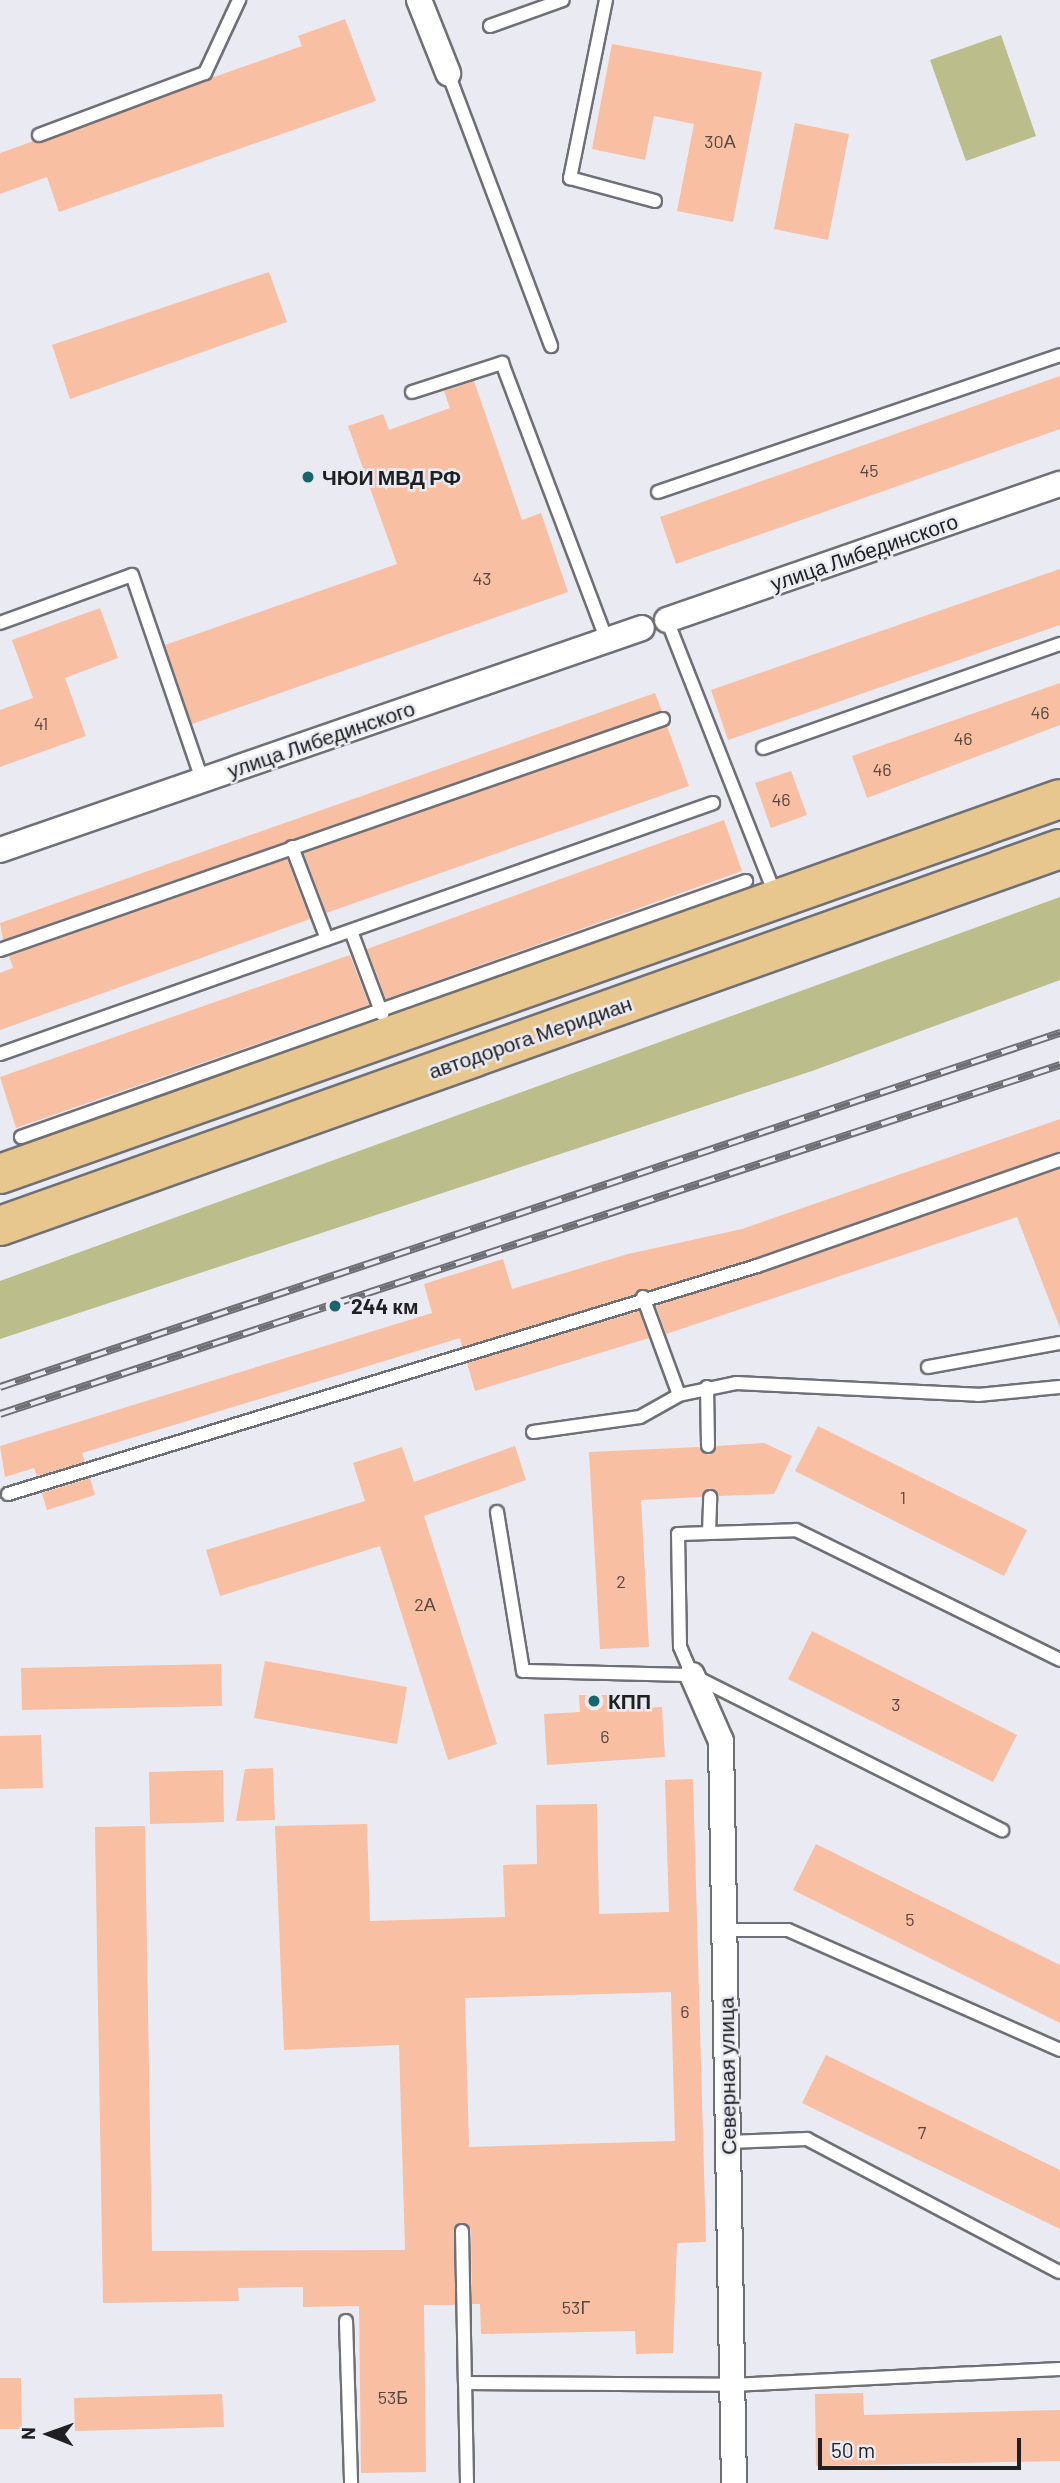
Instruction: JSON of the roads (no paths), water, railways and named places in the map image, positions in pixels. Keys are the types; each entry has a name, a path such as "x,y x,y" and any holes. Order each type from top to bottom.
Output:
{"main road":[{"path":"0,1174 761,889 1060,799"},
{"name":"автодорога Меридиан","path":"0,1226 1060,849"}],"street":[{"path":"419,0 448,73"},
{"name":"улица Либединского","path":"667,620 1060,484"},
{"name":"улица Либединского","path":"0,850 642,628"},
{"name":"Северная улица","path":"692,1675 721,1741 734,2483"}],"lane":[{"path":"39,135 205,73 239,0"},
{"path":"490,26 563,0"},
{"path":"606,0 570,178 655,201"},
{"path":"448,73 551,346"},
{"path":"658,492 1060,355"},
{"path":"412,393 502,363 607,640"},
{"path":"0,623 132,575 202,780"},
{"path":"21,1137 761,889 667,620"},
{"path":"764,748 1060,643"},
{"path":"0,950 663,719"},
{"path":"0,1054 713,803"},
{"path":"292,847 327,939"},
{"path":"351,931 382,1014"},
{"path":"8,1494 643,1297 757,1266 1060,1160"},
{"path":"643,1297 679,1395"},
{"path":"928,1367 1060,1343"},
{"path":"707,1387 708,1446"},
{"path":"533,1432 640,1417 679,1395 707,1387 978,1395 1060,1387"},
{"path":"709,1533 710,1497"},
{"path":"497,1512 523,1671 692,1675 1002,1830"},
{"path":"692,1675 680,1647 678,1534 796,1530 1060,1660"},
{"path":"724,1930 788,1930 1060,2050"},
{"path":"728,2142 807,2139 1059,2272"},
{"path":"462,2231 467,2483"},
{"path":"346,2320 351,2483"},
{"path":"465,2383 732,2385 1060,2369"}],"railway":[{"path":"0,1387 1060,1033"},
{"path":"0,1414 1060,1065"}],"place":[{"name":"ЧЮИ МВД РФ","path":"308,477"},
{"name":"244 км","path":"335,1306"},
{"name":"КПП","path":"594,1701"}]}
